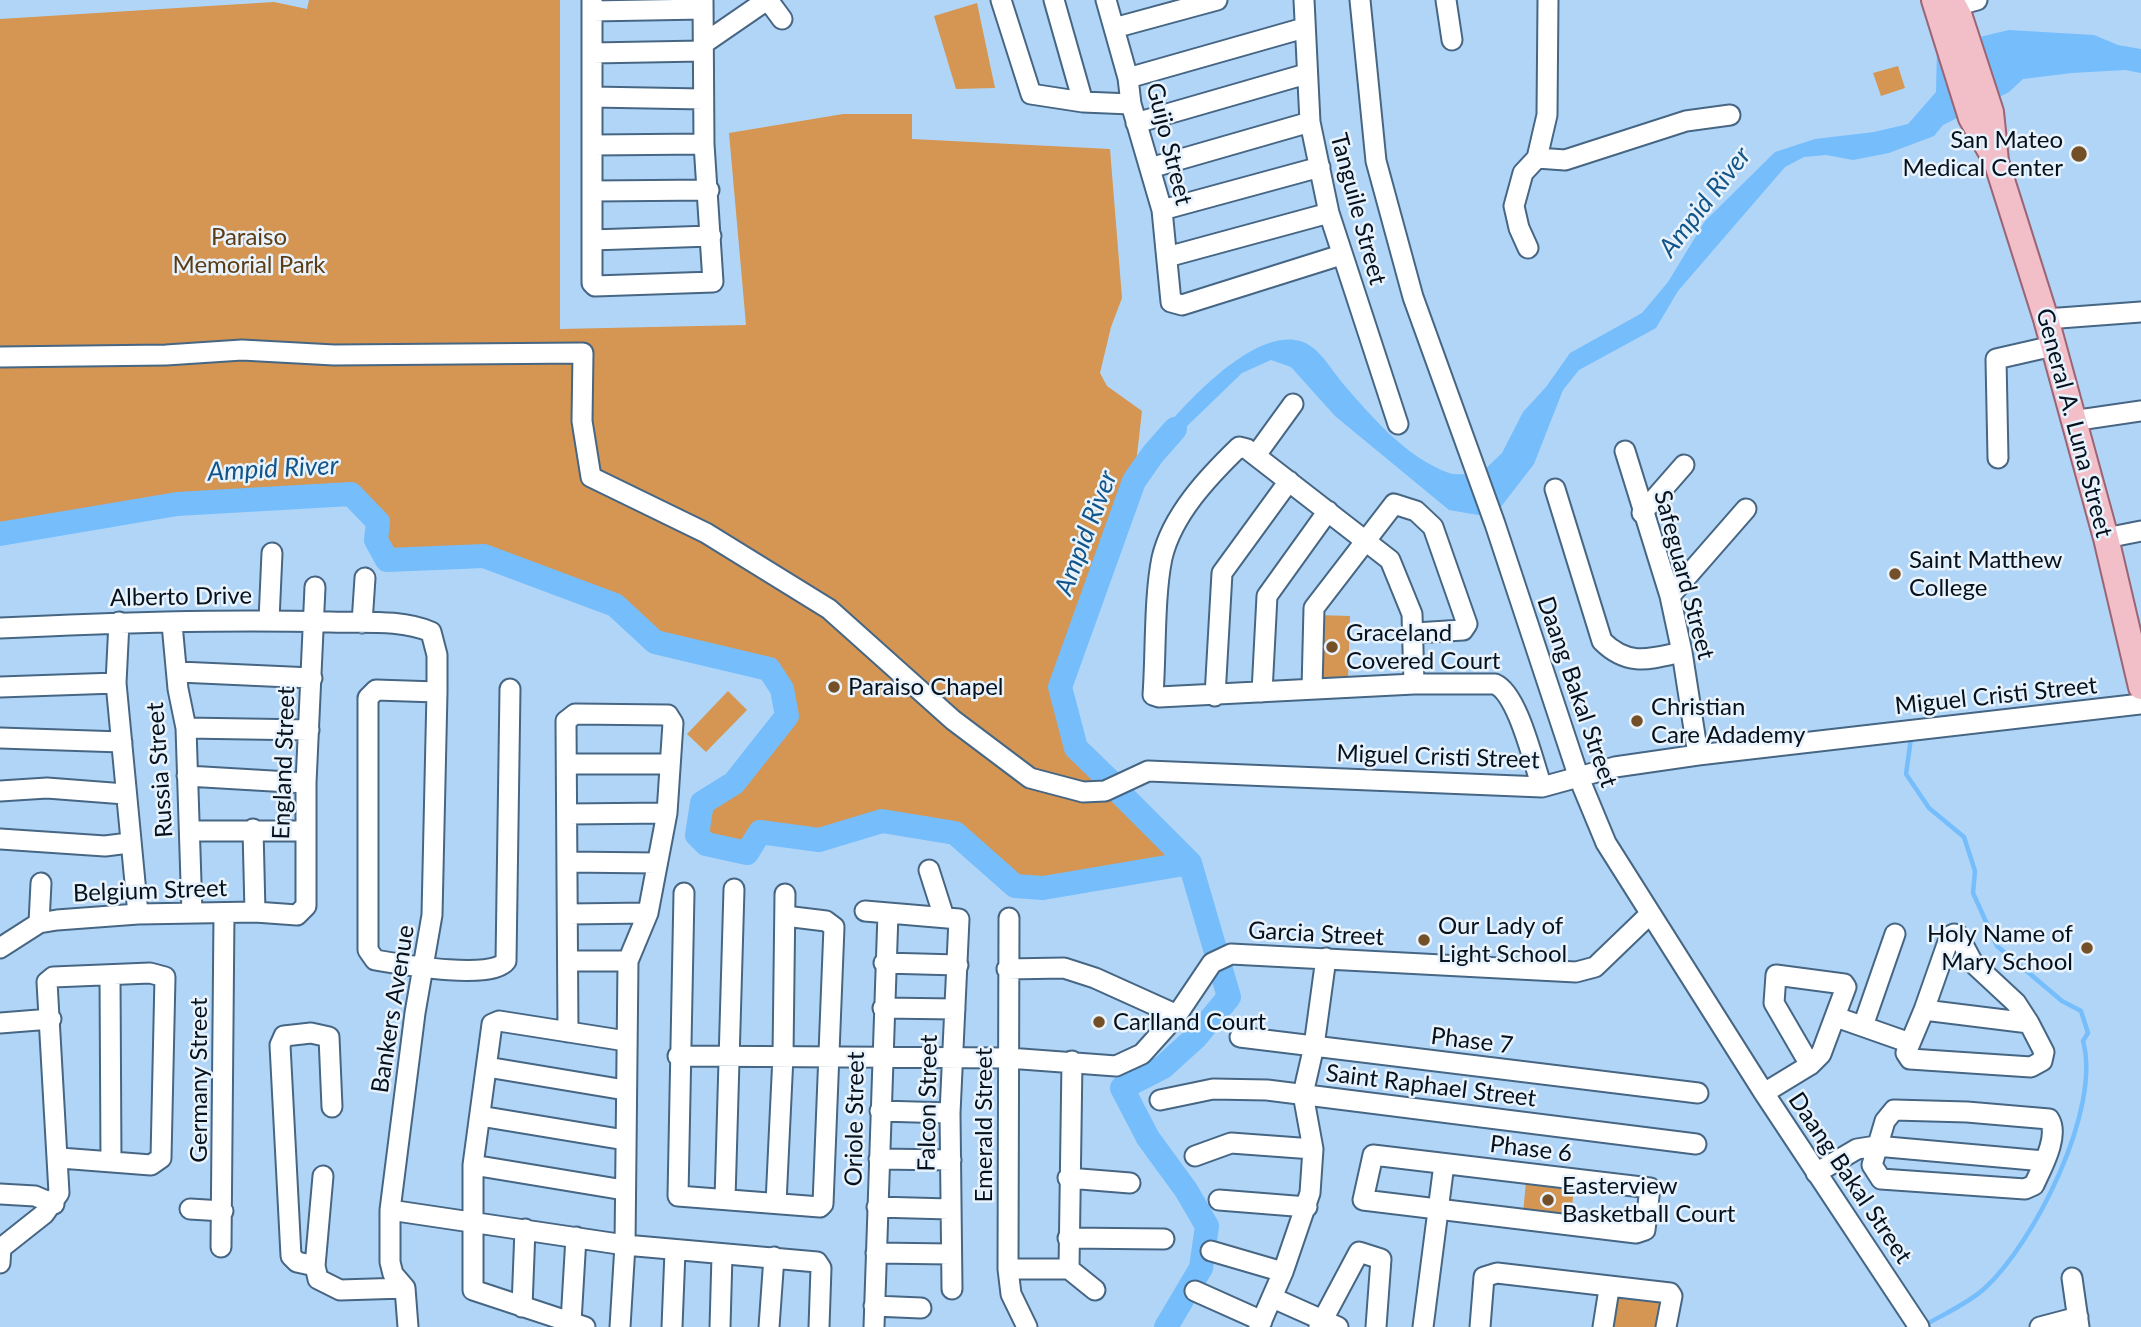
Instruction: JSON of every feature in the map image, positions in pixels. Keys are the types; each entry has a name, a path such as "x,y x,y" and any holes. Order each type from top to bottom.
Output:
{"main road":[{"name":"General A. Luna Street","path":"1953,7 1981,115 2046,319 2106,538 2141,687"}],"street":[{"path":"592,53 703,47 767,0 782,19"},
{"path":"1001,0 1031,94 1133,113 1306,74"},
{"path":"1054,0 1083,103"},
{"name":"Guijo Street","path":"1106,0 1128,78 1133,113 1162,210 1171,303 1182,305 1341,255"},
{"path":"1114,28 1217,0"},
{"name":"Tanguile Street","path":"1304,0 1310,122 1329,213 1398,424"},
{"name":"Daang Bakal Street","path":"1360,0 1376,162 1413,296 1495,524 1579,778 1606,843 1649,915 1764,1093 1919,1326"},
{"path":"1446,0 1452,40"},
{"path":"1528,248 1519,229 1514,206 1523,173 1537,158 1546,115 1548,0"},
{"path":"703,4 703,47 704,144 713,280 711,283 595,286 592,284 592,6 703,4"},
{"path":"1128,78 1304,29"},
{"path":"592,97 703,99"},
{"path":"1537,158 1564,160 1686,121 1730,115"},
{"path":"1150,168 1310,122"},
{"path":"593,145 704,144"},
{"path":"1162,210 1320,167"},
{"path":"594,191 709,190"},
{"path":"1167,257 1329,213"},
{"path":"592,240 710,236"},
{"path":"2046,319 2141,312"},
{"path":"1998,458 1996,359 2053,346"},
{"name":"Miguel Cristi Street","path":"0,357 166,355 242,350 334,355 583,353 582,421 591,477 706,533 828,608 953,720 1030,778 1083,792 1105,791 1141,774 1542,787 1615,766 2141,704"},
{"path":"1256,455 1293,404"},
{"path":"2072,421 2141,411"},
{"path":"1414,684 1415,633 1412,614 1390,560 1256,455 1242,447 1227,458 1197,492 1178,521 1164,551 1154,681 1156,696 1214,696 1487,682 1505,690 1513,704 1542,787"},
{"name":"Safeguard Street","path":"1625,450 1642,513 1670,596 1682,652 1698,755"},
{"path":"1642,513 1684,465"},
{"path":"1214,696 1222,573 1289,481"},
{"path":"1555,489 1602,641 1614,653 1624,657 1648,660 1682,652"},
{"path":"1312,689 1314,608 1394,504 1416,511 1433,527 1466,626 1463,630 1415,633"},
{"path":"1670,596 1746,509"},
{"path":"1262,692 1267,596 1328,511"},
{"path":"2106,538 2141,531"},
{"path":"269,620 272,553"},
{"path":"362,623 365,578"},
{"name":"England Street","path":"306,906 306,783 315,587"},
{"name":"Alberto Drive","path":"0,628 119,622 172,624 269,620 362,623"},
{"path":"119,622 116,683 129,843 138,914"},
{"name":"Bankers Avenue","path":"362,623 419,627 431,632 437,655 432,915 425,969 415,1013 390,1210 390,1262 393,1274 405,1289 408,1327"},
{"name":"Russia Street","path":"172,624 178,689 186,728 192,913"},
{"path":"178,672 312,678"},
{"path":"0,687 116,683"},
{"path":"438,692 376,690 368,698 368,950 375,960 425,969 495,969 506,961 510,689"},
{"path":"568,1032 570,961 566,721 575,713 668,715 673,723 667,813 648,913 628,961 625,1245 620,1327"},
{"path":"186,728 309,730"},
{"path":"0,738 122,742"},
{"path":"568,764 670,764"},
{"path":"187,776 306,783"},
{"path":"0,791 47,788 125,794"},
{"path":"567,814 667,813"},
{"path":"253,830 255,912"},
{"path":"190,831 305,831"},
{"path":"0,839 105,846 129,843"},
{"path":"567,862 657,863"},
{"name":"Falcon Street","path":"929,870 951,918 958,965 950,1112 952,1289"},
{"path":"39,923 41,883"},
{"path":"725,1199 734,888"},
{"path":"684,893 678,1056 678,1196 820,1207 823,1204 834,927 827,921 785,916"},
{"path":"776,1203 783,1056 785,894"},
{"name":"Belgium Street","path":"0,948 39,923 138,914 255,912 297,915 306,906"},
{"path":"865,911 951,918"},
{"name":"Germany Street","path":"221,1247 224,913"},
{"path":"568,914 648,913"},
{"name":"Oriole Street","path":"874,1327 880,1059 888,913"},
{"name":"Garcia Street","path":"1177,1015 1212,963 1231,954 1576,972 1595,967 1649,915"},
{"name":"Emerald Street","path":"1009,918 1008,1269 1011,1294 1027,1327"},
{"path":"1863,1027 1895,934"},
{"path":"1954,934 1958,935 1973,963 2016,1003 2029,1023 2044,1052 2040,1064 2031,1067 1910,1059 1906,1053 1950,936 1954,934"},
{"path":"1195,1291 1261,1324 1273,1298 1307,1207 1312,1149 1303,1094 1314,1046 1326,958"},
{"path":"570,961 628,961"},
{"path":"884,963 958,965"},
{"path":"678,1056 1008,1058 1116,1066 1143,1054 1177,1015 1095,978 1064,968 1007,970"},
{"path":"0,1253 54,1204 59,1193 60,1158 47,982 50,978 158,974 167,981 161,1158 151,1165 60,1158"},
{"path":"110,975 111,1162"},
{"path":"1764,1093 1810,1065 1821,1054 1846,987 1844,984 1778,975 1774,977 1774,1003 1810,1065"},
{"path":"883,1008 955,1009"},
{"path":"1924,1010 2029,1023"},
{"path":"1836,1017 1910,1043"},
{"path":"0,1023 51,1019"},
{"path":"576,1237 578,1325 473,1290 473,1165 495,1021 626,1041"},
{"path":"315,1266 297,1262 291,1256 289,1243 279,1045 284,1036 311,1033 329,1037 331,1107"},
{"name":"Phase 7","path":"1240,1037 1698,1093"},
{"path":"1069,1269 1068,1178 1072,1061"},
{"path":"487,1067 625,1090"},
{"name":"Saint Raphael Street","path":"1160,1100 1213,1089 1303,1094 1696,1144"},
{"path":"1894,1110 1967,1112 2049,1119 2052,1125 2044,1161 2034,1185 2025,1189 1881,1179 1872,1165 1876,1146 1885,1121 1894,1110"},
{"path":"880,1111 950,1112"},
{"path":"480,1116 625,1140"},
{"path":"1195,1156 1231,1143 1312,1149"},
{"path":"1816,1173 1857,1149 1876,1146 2044,1161"},
{"name":"Phase 6","path":"1373,1154 1444,1164 1650,1188 1645,1230 1636,1233 1363,1200 1373,1154"},
{"path":"878,1159 951,1160"},
{"path":"1423,1327 1444,1164"},
{"path":"473,1165 624,1190"},
{"path":"323,1176 315,1266 318,1279 340,1290 405,1289"},
{"path":"1068,1178 1130,1183"},
{"path":"0,1194 35,1196 54,1204"},
{"path":"1219,1200 1307,1207"},
{"path":"877,1207 949,1209"},
{"path":"190,1209 223,1211"},
{"path":"390,1210 625,1245 722,1255 774,1257 820,1264 819,1327"},
{"path":"522,1307 525,1229"},
{"path":"1068,1238 1164,1239"},
{"path":"673,1327 675,1251"},
{"path":"1211,1251 1283,1272"},
{"path":"1273,1298 1326,1325 1359,1252 1381,1259 1376,1327"},
{"path":"876,1253 951,1254"},
{"path":"720,1327 722,1255"},
{"path":"769,1327 774,1257"},
{"path":"1008,1269 1069,1269 1095,1290"},
{"path":"1480,1327 1484,1277 1490,1273 1609,1289 1670,1293 1672,1296 1666,1327"},
{"path":"2040,1327 2079,1322 2072,1278"},
{"path":"1604,1327 1609,1289"},
{"path":"874,1307 921,1308"}],"green space":[{"name":"Paraiso Memorial Park","path":"309,0 560,0 560,329 746,325 729,133 843,114 912,114 912,139 1110,149 1122,298 1111,327 1100,373 1107,386 1142,411 1134,481 1060,687 1076,748 1190,863 1043,888 1015,886 955,833 882,821 819,840 760,832 747,853 706,844 697,835 702,803 734,783 787,716 782,689 769,670 655,642 615,605 484,556 387,560 376,540 378,521 351,494 177,504 0,534 0,19 274,2 307,9"},
{"path":"977,3 995,88 956,89 934,16"},
{"path":"1898,66 1905,88 1881,96 1873,73"},
{"name":"Graceland Covered Court","path":"1317,615 1350,616 1348,680 1315,679"},
{"path":"728,691 747,710 706,752 687,734"},
{"name":"Easterview Basketball Court","path":"1526,1182 1574,1187 1571,1218 1523,1213"},
{"path":"1616,1292 1665,1299 1660,1327 1611,1327"}],"water":[{"path":"2009,30 2094,35 2118,45 2141,49 2141,73 2125,70 2023,79 2009,92 1943,125 1934,136 1889,153 1853,160 1826,155 1804,157 1785,167 1678,291 1656,328 1579,370 1563,390 1534,464 1500,508 1478,515 1449,510 1335,416 1291,367 1271,360 1242,373 1154,458 1153,446 1158,437 1206,385 1250,352 1272,342 1293,340 1316,350 1376,421 1418,457 1449,473 1481,473 1502,453 1523,412 1546,387 1570,353 1642,313 1668,282 1705,221 1775,152 1815,139 1874,132 1908,124 1936,92 1937,47"}],"waterway":[{"name":"Ampid River","path":"1109,780 1076,748 1060,687 1134,481 1175,429"},
{"name":"Ampid River","path":"0,534 177,504 351,494 378,522 376,540 387,560 484,556 615,605 655,642 769,669 782,689 787,716 734,783 702,803 697,835 706,844 747,853 760,832 819,840 882,821 955,833 1015,886 1043,888 1190,863"},
{"path":"1911,738 1906,774 1929,808 1964,837 1975,871 1973,893 1997,946 2062,1001 2081,1011 2088,1033 2083,1041 2086,1069 2083,1102 2060,1173 2043,1208 2024,1240 1985,1288 1925,1325"},
{"name":"Ampid River","path":"1122,795 1190,863 1229,997 1196,1037 1163,1067 1122,1088 1148,1138 1186,1190 1207,1226 1201,1268 1166,1327"}],"place":[{"name":"San Mateo Medical Center","path":"2079,154"},
{"name":"Saint Matthew College","path":"1895,574"},
{"name":"Graceland Covered Court","path":"1332,647"},
{"name":"Paraiso Chapel","path":"834,687"},
{"name":"Christian Care Adademy","path":"1637,721"},
{"name":"Our Lady of Light School","path":"1424,940"},
{"name":"Holy Name of Mary School","path":"2087,948"},
{"name":"Carlland Court","path":"1099,1022"},
{"name":"Easterview Basketball Court","path":"1548,1200"}]}
